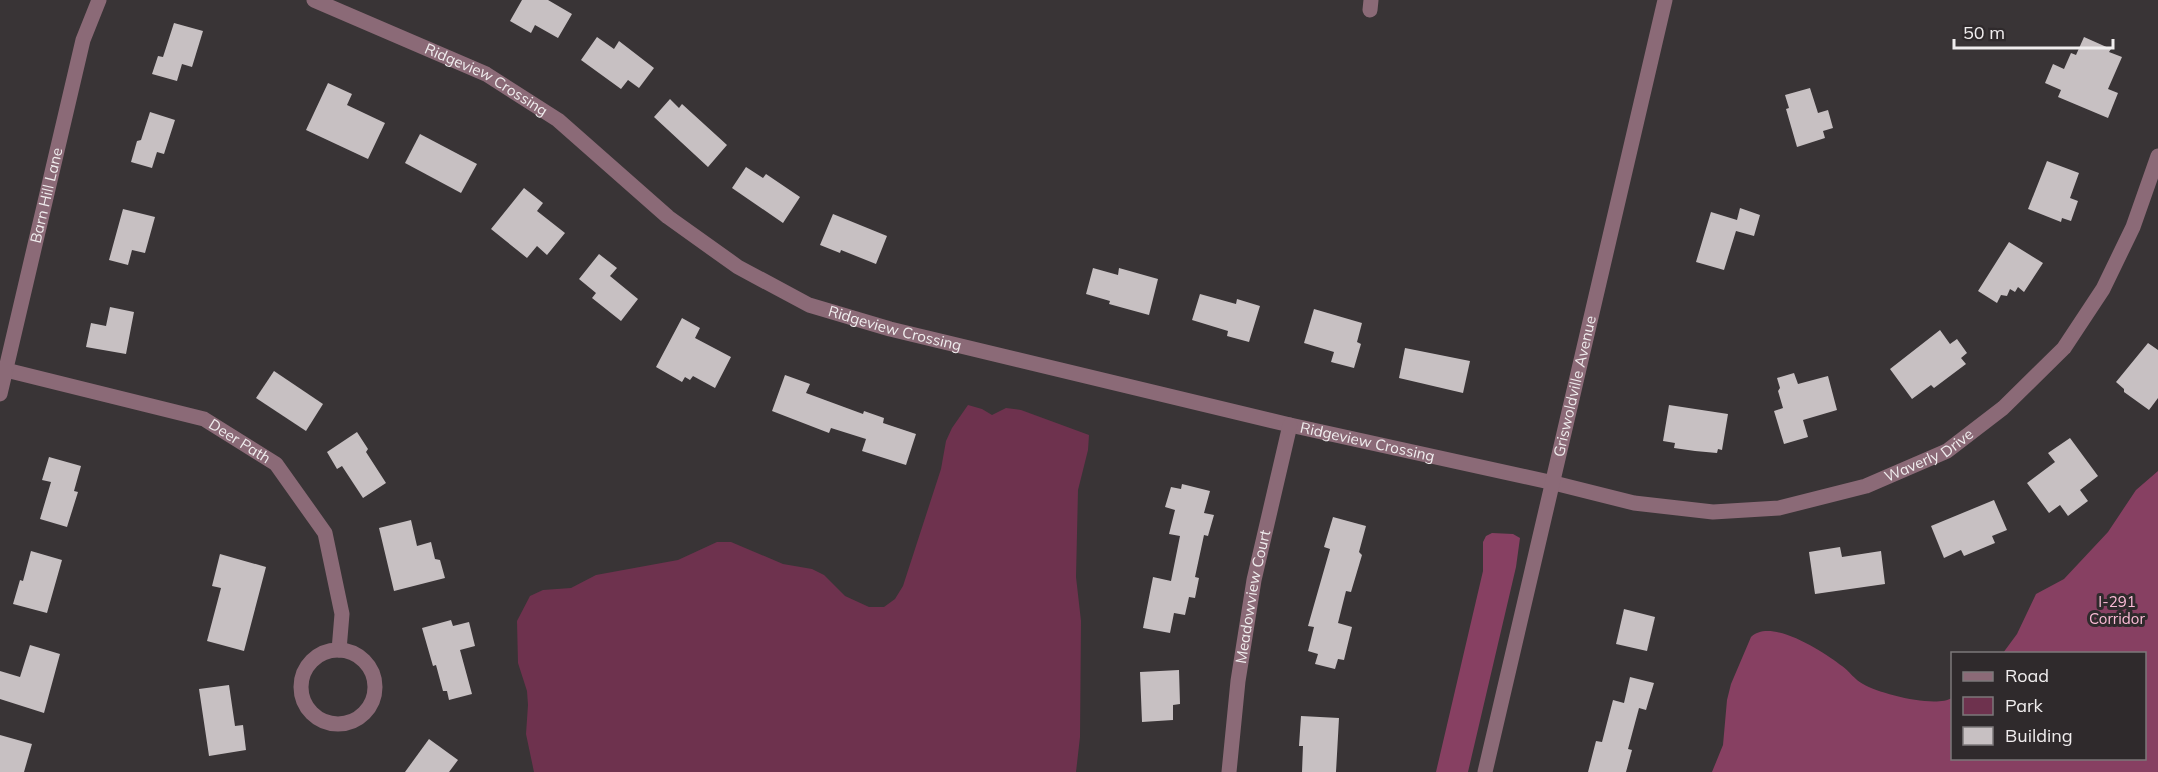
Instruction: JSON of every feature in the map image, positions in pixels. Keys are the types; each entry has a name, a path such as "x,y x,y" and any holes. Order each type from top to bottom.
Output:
{"street":[{"name":"Barn Hill Lane","path":"0,394 83,40 99,0"},
{"name":"Ridgeview Crossing","path":"314,0 486,74 558,120 668,218 738,267 809,305 890,329 1290,425 1554,483"},
{"name":"Griswoldville Avenue","path":"1485,772 1665,0"},
{"name":"Waverly Drive","path":"1554,483 1634,503 1713,512 1779,508 1866,486 1947,451 2003,408 2064,348 2103,289 2133,227 2158,156"},
{"name":"Deer Path","path":"6,370 204,419 276,464 324,533 342,614 339,650"},
{"name":"Meadowview Court","path":"1229,772 1238,681 1254,580 1290,425"},
{"path":"339,650 353,653 365,661 373,674 375,688 372,702 364,715 351,722 337,725 322,722 311,714 303,701 300,687 303,672 312,660 324,652 339,650"}],"green space":[{"path":"968,405 992,415 1006,408 1021,410 1089,435 1088,450 1078,490 1076,577 1081,621 1080,737 1076,772 534,772 526,734 527,691 518,663 517,621 530,596 543,590 571,588 596,575 678,560 717,542 731,542 783,564 812,569 824,575 845,596 869,607 884,607 895,599 903,586 941,469 946,441"},
{"name":"I-291 Corridor","path":"2158,471 2158,772 1712,772 1723,745 1727,700 1731,684 1751,637 1760,632 1771,631 1811,645 1871,688 1921,701 1944,701 1951,698 1951,760 2146,760 2146,652 2004,652 2017,634 2036,594 2064,579 2108,532 2136,490"},
{"path":"1492,533 1513,534 1520,538 1516,567 1468,772 1436,772 1483,571 1483,542 1486,536"}],"building":[{"path":"522,0 548,0 572,14 558,38 535,25 531,33 510,21"},
{"path":"174,23 203,31 192,67 182,64 177,81 152,74 158,56 163,57"},
{"path":"597,37 614,49 619,41 654,68 639,88 628,80 621,89 581,60"},
{"path":"2084,37 2111,49 2109,52 2122,57 2108,89 2118,93 2108,118 2058,97 2061,90 2045,83 2053,64 2064,69 2071,53 2076,55"},
{"path":"328,83 352,94 347,105 385,123 368,159 306,130"},
{"path":"1810,88 1818,113 1828,110 1833,128 1823,131 1825,138 1797,147 1786,109 1789,108 1785,95"},
{"path":"670,99 679,108 682,104 727,145 708,167 654,117"},
{"path":"150,112 175,120 164,154 157,152 152,168 131,162 137,141 141,140"},
{"path":"420,134 477,164 461,193 405,163"},
{"path":"2047,161 2079,173 2070,198 2078,201 2071,221 2062,218 2061,222 2028,209"},
{"path":"746,167 763,178 766,174 800,197 783,223 732,188"},
{"path":"524,188 543,203 537,211 565,233 547,255 537,246 527,258 491,229"},
{"path":"1740,208 1760,215 1754,236 1736,231 1724,270 1696,262 1711,212 1737,220"},
{"path":"123,209 155,217 145,253 132,250 128,265 109,260"},
{"path":"833,214 887,236 876,264 841,250 840,253 820,245"},
{"path":"2009,242 2043,263 2024,292 2018,287 2015,292 2010,289 2007,296 2001,295 1997,303 1978,291"},
{"path":"599,254 617,268 610,276 638,299 621,321 592,298 596,293 579,279"},
{"path":"1093,268 1118,275 1119,268 1158,279 1149,315 1109,304 1110,301 1086,294"},
{"path":"1200,294 1236,304 1237,299 1260,306 1249,342 1227,336 1228,331 1192,320"},
{"path":"110,307 134,312 126,354 86,347 91,323 106,326"},
{"path":"1314,309 1362,323 1357,342 1361,344 1354,368 1331,362 1334,352 1304,343"},
{"path":"682,318 700,328 695,338 731,357 715,388 693,376 690,380 685,377 682,382 656,367"},
{"path":"1940,330 1950,344 1957,339 1967,353 1961,358 1966,364 1934,388 1931,385 1912,399 1890,369"},
{"path":"2148,343 2158,350 2158,398 2149,410 2124,392 2124,389 2116,382"},
{"path":"1405,348 1470,361 1463,393 1399,378"},
{"path":"274,371 323,404 306,431 256,398"},
{"path":"1794,373 1798,384 1828,376 1837,410 1803,420 1808,437 1784,444 1774,411 1783,408 1777,378"},
{"path":"785,375 810,384 806,393 863,414 864,411 884,418 883,423 916,434 906,465 862,451 866,439 831,428 829,433 772,411"},
{"path":"1669,405 1728,414 1722,450 1718,449 1717,453 1674,448 1675,443 1663,441"},
{"path":"357,432 368,449 366,452 386,483 363,498 342,466 337,469 327,452"},
{"path":"2070,438 2098,476 2080,490 2088,501 2068,516 2060,505 2049,513 2027,483 2055,462 2048,453"},
{"path":"49,457 81,466 74,491 78,492 67,527 40,519 51,482 42,480"},
{"path":"1182,484 1210,491 1204,513 1214,515 1208,536 1204,535 1195,577 1199,578 1195,598 1189,597 1185,615 1174,613 1170,633 1143,628 1153,577 1171,581 1180,536 1169,534 1175,510 1165,507 1171,487 1181,489"},
{"path":"1994,500 2007,530 1992,536 1995,543 1964,556 1961,550 1944,558 1931,526"},
{"path":"1333,517 1366,526 1359,552 1362,555 1351,592 1346,591 1338,623 1352,627 1344,660 1338,659 1335,669 1315,664 1318,654 1308,651 1314,627 1308,626 1330,549 1324,547"},
{"path":"411,520 417,546 431,542 435,559 440,560 445,578 394,591 379,528"},
{"path":"1840,547 1842,557 1881,551 1885,584 1815,594 1809,552"},
{"path":"31,551 62,560 47,613 13,604 20,580 23,581"},
{"path":"220,554 266,567 244,651 207,641 221,588 212,586"},
{"path":"1624,609 1655,617 1647,651 1616,644"},
{"path":"451,620 453,626 469,622 475,646 460,650 472,694 449,700 447,691 443,691 436,665 433,666 422,628"},
{"path":"30,645 60,654 44,713 0,699 0,671 20,677"},
{"path":"1179,670 1180,704 1173,705 1173,720 1142,722 1140,672"},
{"path":"1630,677 1654,683 1646,710 1639,708 1628,749 1632,750 1626,772 1588,772 1596,741 1602,742 1613,700 1624,703"},
{"path":"229,685 235,726 243,725 246,750 209,756 199,689"},
{"path":"1301,716 1339,718 1336,772 1302,772 1303,746 1299,746"},
{"path":"0,735 32,744 24,772 0,772"},
{"path":"429,739 458,760 449,772 405,772"}]}
